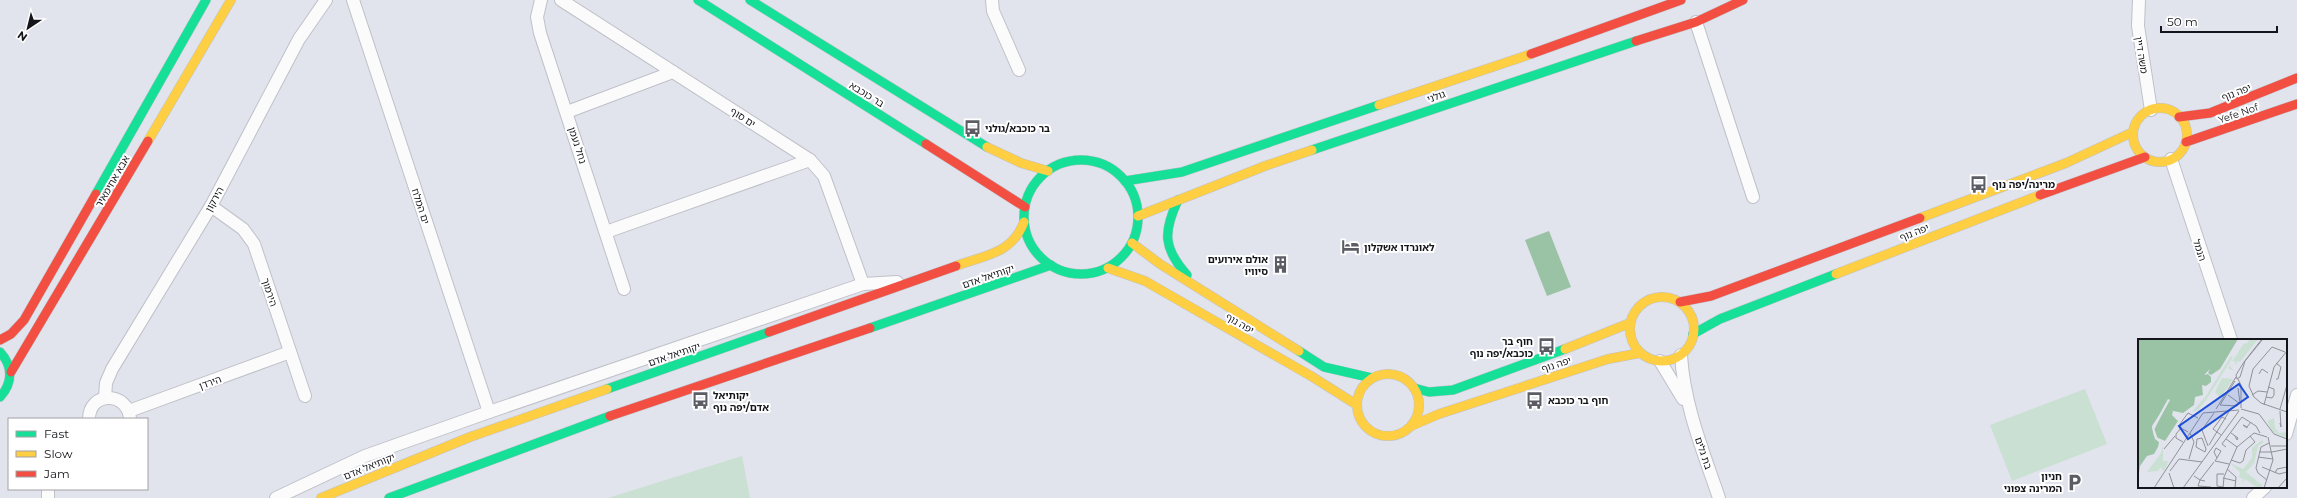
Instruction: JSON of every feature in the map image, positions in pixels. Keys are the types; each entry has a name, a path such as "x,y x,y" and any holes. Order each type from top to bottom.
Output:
{"main road":[{"name":"אבא אחימאיר","path":"0,340 14,333 27,316 206,0"},
{"name":"אבא אחימאיר","path":"0,397 8,388 11,372 231,0"},
{"name":"בר כוכבא","path":"698,0 1025,207"},
{"name":"בר כוכבא","path":"750,0 996,152 1021,163 1048,171"},
{"name":"גולני","path":"1125,181 1182,172 1562,43 1681,0"},
{"name":"גולני","path":"1138,216 1272,163 1558,66 1696,22 1743,0"},
{"name":"יפה נוף","path":"2179,117 2210,113 2297,78"},
{"name":"Yefe Nof","path":"2186,142 2297,104"},
{"path":"2145,158 2136,146 2133,132 2139,118 2151,110 2166,109 2179,117 2186,129 2186,142 2177,155 2171,159"},
{"name":"יפה נוף","path":"1680,302 1711,296 2066,163 2133,132"},
{"name":"יפה נוף","path":"1694,334 1706,326 1727,316 2090,176 2145,158 2158,162 2171,159"},
{"path":"1071,161 1088,161 1112,170 1125,181 1134,197 1138,216 1136,231 1132,243 1124,254 1108,268 1083,274 1066,272 1050,265 1033,248 1026,233 1024,222 1025,207 1034,186 1048,171 1071,161"},
{"path":"1178,200 1167,226 1168,250 1174,261 1208,294"},
{"name":"יקותיאל אדם","path":"321,498 470,437 1006,248 1018,235 1024,222"},
{"name":"יפה נוף","path":"1132,243 1160,264 1324,367 1340,372 1372,378"},
{"name":"יקותיאל אדם","path":"389,498 600,419 1012,280 1050,265"},
{"name":"יפה נוף","path":"1108,268 1145,281 1311,376 1357,405"},
{"path":"1664,297 1680,302 1691,316 1694,334 1691,342 1681,355 1674,359 1660,361 1649,359 1640,353 1633,344 1630,334 1630,323 1636,309 1649,299 1664,297"},
{"name":"יפה נוף","path":"1414,388 1429,392 1453,390 1597,338 1630,323"},
{"path":"0,352 8,361 11,372"},
{"name":"יפה נוף","path":"1412,426 1439,414 1601,361 1640,353"},
{"path":"1390,374 1400,376 1408,381 1418,396 1419,411 1412,426 1400,434 1392,436 1375,433 1362,422 1357,405 1359,395 1364,385 1372,378 1390,374"}],"street":[{"name":"הירקון","path":"104,398 106,383 112,369 211,206 299,39 326,0"},
{"name":"ים המלח","path":"353,0 489,412"},
{"name":"נחל נעמן","path":"541,0 537,17 540,33 624,289"},
{"name":"ים סוף","path":"561,0 810,160 824,176 863,284"},
{"path":"992,0 993,11 1019,70"},
{"name":"משה דיין","path":"2139,0 2138,26 2151,110"},
{"path":"1696,22 1752,197"},
{"path":"567,112 673,72"},
{"name":"הנמל","path":"2171,159 2231,339"},
{"path":"606,232 810,160"},
{"name":"הירמוך","path":"211,206 243,229 254,244 305,396"},
{"path":"276,498 365,456 863,284 918,280"},
{"name":"הירדן","path":"130,415 290,352"},
{"name":"בת גלים","path":"1681,355 1683,385 1688,409 1719,498"},
{"name":"בת גלים","path":"1660,361 1688,409"},
{"path":"2287,392 2297,395 2287,430"},
{"path":"89,418 91,409 94,404 104,398 111,397 122,401 130,415"},
{"path":"2253,498 2264,488"}],"shaded area":[{"path":"1549,231 1571,287 1547,296 1525,240"},
{"path":"2085,389 2107,444 2012,481 1990,425"},
{"path":"742,456 750,498 608,498"}],"traffic: fast":[{"path":"96,194 206,0"},
{"path":"698,0 926,144"},
{"path":"750,0 987,147"},
{"path":"1312,150 1636,41"},
{"path":"1125,181 1182,172 1379,105"},
{"path":"1081,160 1103,164 1121,177 1134,195 1138,217 1134,239 1121,257 1103,270 1081,274 1059,270 1041,257 1028,239 1024,217 1028,195 1041,177 1059,164 1081,160"},
{"path":"1178,200 1170,221 1168,239 1173,256 1187,275"},
{"path":"870,328 1051,265"},
{"path":"1693,334 1720,319 1836,274"},
{"path":"607,389 769,332"},
{"path":"1414,388 1429,392 1453,390 1565,349"},
{"path":"1299,351 1324,367 1372,378"},
{"path":"0,352 7,363 10,374 7,386 0,397"},
{"path":"389,498 610,416"}],"traffic: slow":[{"path":"148,141 231,0"},
{"path":"1379,105 1531,54"},
{"path":"2160,108 2170,110 2179,116 2185,125 2187,135 2185,145 2179,154 2170,160 2160,162 2150,160 2141,154 2135,145 2133,135 2135,125 2141,116 2150,110 2160,108"},
{"path":"1920,218 2066,163 2133,132"},
{"path":"987,147 1021,163 1048,171"},
{"path":"1138,216 1265,166 1312,150"},
{"path":"1836,274 2040,195"},
{"path":"956,266 987,256 1005,247 1019,233 1024,222"},
{"path":"1132,243 1160,264 1299,351"},
{"path":"1108,268 1145,281 1311,376 1357,405"},
{"path":"1656,297 1668,297 1685,306 1692,317 1694,329 1692,341 1685,352 1668,361 1656,361 1644,356 1635,347 1630,335 1630,323 1635,311 1644,302 1656,297"},
{"path":"1565,349 1630,323"},
{"path":"1411,426 1439,414 1608,359 1640,353"},
{"path":"1388,374 1400,376 1410,383 1417,393 1419,405 1417,417 1410,427 1400,434 1388,436 1376,434 1366,427 1359,417 1357,405 1359,393 1366,383 1376,376 1388,374"},
{"path":"321,498 470,437 607,389"}],"traffic: jam":[{"path":"1531,54 1681,0"},
{"path":"1636,41 1696,22 1743,0"},
{"path":"2179,117 2210,113 2297,78"},
{"path":"2186,142 2297,104"},
{"path":"11,372 148,141"},
{"path":"926,144 1025,207"},
{"path":"2040,195 2145,157"},
{"path":"0,340 11,334 24,320 96,194"},
{"path":"1680,302 1711,296 1920,218"},
{"path":"769,332 956,266"},
{"path":"610,416 870,328"}],"place":[{"name":"בר כוכבא/גולני","path":"972,128"},
{"name":"מרינה/יפה נוף","path":"1979,184"},
{"name":"לאונרדו אשקלון","path":"1351,247"},
{"name":"אולם אירועים סיוויו","path":"1281,265"},
{"name":"חוף בר כוכבא/יפה נוף","path":"1546,347"},
{"name":"חוף בר כוכבא","path":"1535,400"},
{"name":"יקותיאל אדם/יפה נוף","path":"700,401"},
{"name":"חניון המרינה צפוני","path":"2075,482"}]}
